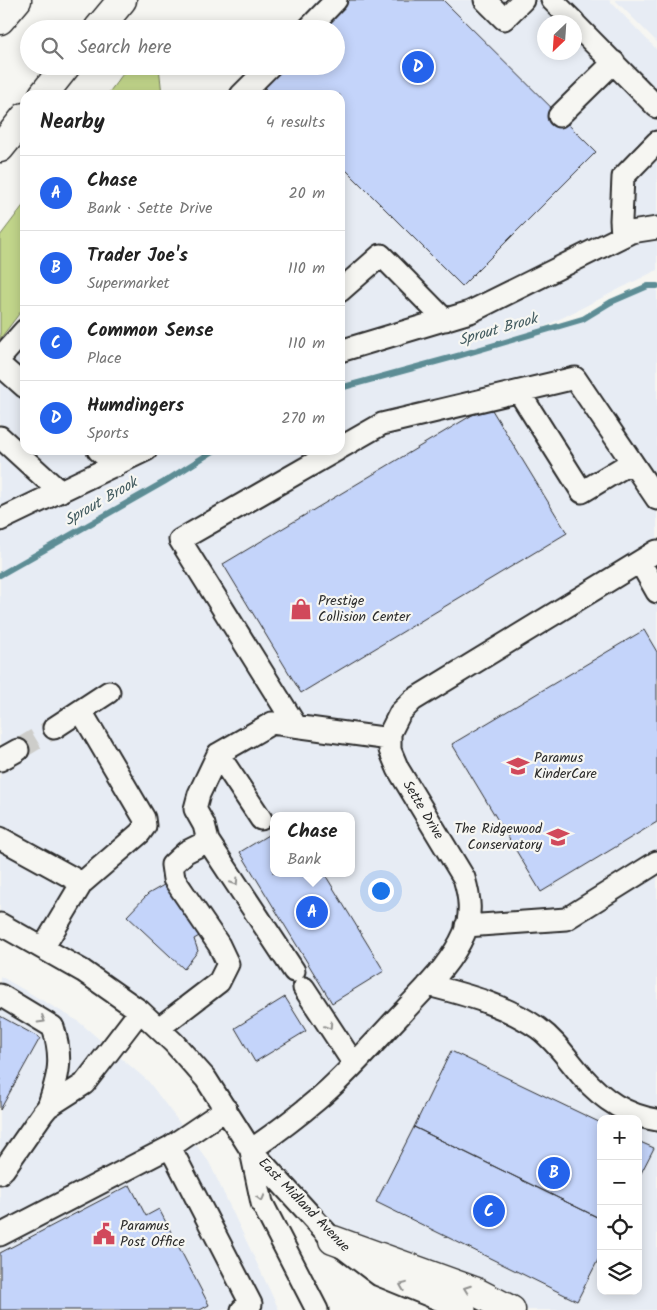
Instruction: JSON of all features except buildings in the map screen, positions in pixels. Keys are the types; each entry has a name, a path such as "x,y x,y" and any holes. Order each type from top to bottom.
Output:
{"highway":[{"path":"0,20 17,0"},
{"path":"105,20 122,0"},
{"path":"47,90 59,75"},
{"path":"0,148 20,123"},
{"path":"333,1240 474,1291 511,1310"}],"street":[{"path":"317,20 336,0"},
{"path":"485,0 504,19 523,0"},
{"path":"552,0 566,15"},
{"path":"582,31 657,107"},
{"path":"559,116 614,62"},
{"path":"247,90 261,75"},
{"path":"622,236 623,177 657,142"},
{"path":"345,350 470,312 622,236 631,232 657,228"},
{"path":"345,287 381,255 446,320"},
{"path":"0,358 20,336"},
{"path":"0,365 20,383"},
{"path":"345,445 382,424 575,378 657,499"},
{"path":"519,392 582,492 632,462"},
{"path":"0,437 60,492"},
{"path":"104,455 116,466"},
{"path":"0,520 137,455"},
{"path":"296,726 180,540 328,455"},
{"path":"354,1064 208,841 204,825 195,809 199,794 218,754 272,723 390,740 390,734 400,713 413,700 648,557 657,592"},
{"path":"54,728 109,692"},
{"path":"43,948 82,883 140,833 144,826 144,818 81,711"},
{"name":"Sette Drive","path":"251,1150 318,1100 342,1078 428,985 456,949 466,926 470,910 469,894 464,878 398,770 390,750 390,740"},
{"path":"218,754 262,819"},
{"path":"0,838 82,883"},
{"path":"159,1028 220,982 228,964 219,945 174,879 172,865 186,852 208,841"},
{"path":"466,926 566,919 657,862"},
{"name":"East Midland Avenue","path":"0,924 83,970 140,1011 159,1028 206,1079 251,1150 333,1240 378,1275 465,1310"},
{"path":"428,985 468,995 503,1008 539,1029 563,1051 583,1077 614,1105 640,1117 657,1120"},
{"path":"0,995 53,1027 59,1045 60,1065 48,1107 0,1173"},
{"path":"48,1107 84,1084 140,1011"},
{"path":"0,1234 170,1147 226,1109"},
{"path":"170,1147 251,1304 242,1310"},
{"name":"East Midland Avenue","path":"251,1150 262,1203 317,1310"}],"shaded area":[{"path":"317,0 609,0 657,50 657,270 532,333 583,319 611,302 648,286 657,286 657,1310 511,1310 333,1240 174,1043 0,924 0,370 20,346 20,455 345,455 345,90 240,90 253,75 345,75 345,20 300,20","holes":["499,342 460,355 355,384"]},
{"path":"615,0 657,0 657,42"},
{"path":"0,976 78,1021 148,1081 209,1162 279,1310 0,1310"}],"green space":[{"path":"122,75 160,75 161,90 111,90"},
{"path":"20,210 20,313 0,339 0,236"}],"waterway":[{"name":"Sprout Brook","path":"345,387 583,319 611,302 648,286 657,286"},
{"name":"Sprout Brook","path":"0,575 164,482 207,455"}],"tunnel":[{"path":"18,750 54,728"}],"place":[{"name":"Humdingers","path":"418,67"},
{"name":"Prestige Collision Center","path":"301,609"},
{"name":"Paramus KinderCare","path":"518,766"},
{"name":"The Ridgewood Conservatory","path":"558,837"},
{"name":"Chase","path":"312,912"},
{"name":"Trader Joe's","path":"554,1173"},
{"name":"Common Sense","path":"489,1211"},
{"name":"Paramus Post Office","path":"104,1234"}]}
